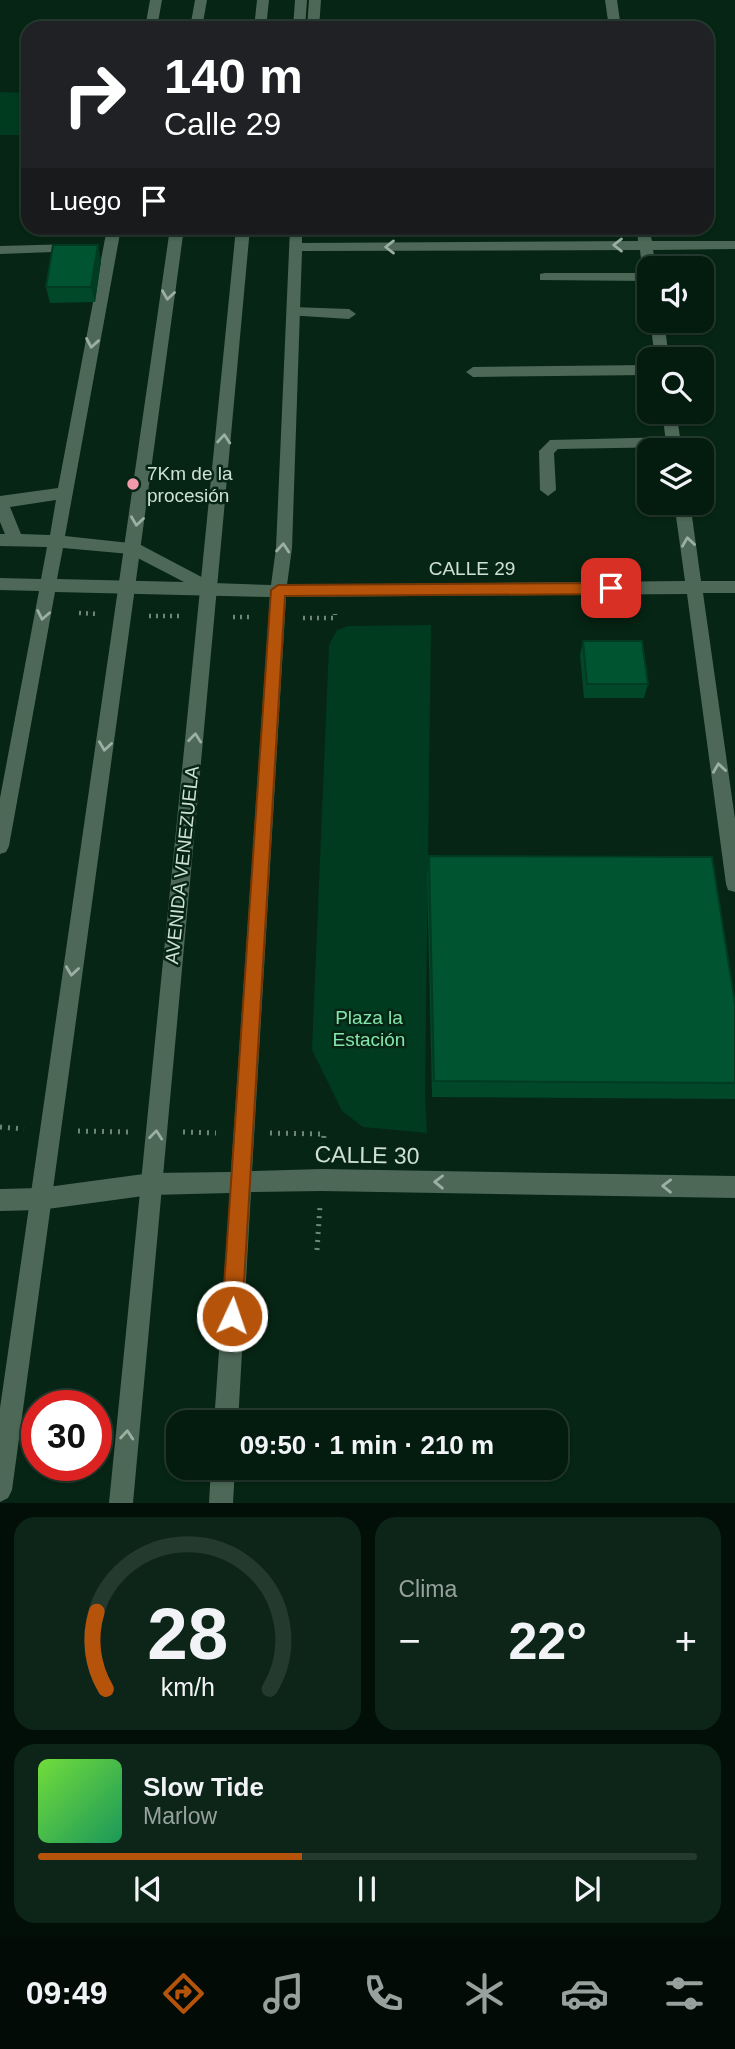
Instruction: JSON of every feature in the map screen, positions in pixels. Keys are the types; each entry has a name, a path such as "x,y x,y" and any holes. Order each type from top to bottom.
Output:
{"street":[{"path":"152,21 156,0"},
{"path":"197,21 201,0"},
{"path":"205,21 208,0"},
{"path":"261,21 263,0"},
{"path":"300,21 301,0"},
{"path":"314,21 315,0"},
{"path":"611,0 614,21"},
{"path":"0,846 113,235"},
{"path":"0,1490 176,235"},
{"name":"AVENIDA VENEZUELA","path":"121,1503 242,235"},
{"path":"227,1410 278,590 284,548 296,235"},
{"path":"644,235 647,256"},
{"path":"295,247 735,246"},
{"path":"0,250 110,247"},
{"path":"545,277 637,277"},
{"path":"292,312 349,314"},
{"path":"473,372 637,370"},
{"path":"548,490 546,451 555,444 637,445"},
{"path":"65,493 1,503 7,540 134,548 210,589"},
{"path":"684,515 729,800 735,884"},
{"name":"CALLE 29","path":"0,584 278,590 735,587"},
{"name":"CALLE 30","path":"0,1200 40,1199 151,1184 322,1180 735,1187"},
{"path":"221,1503 222,1480"}],"path":[{"path":"0,1127 324,1134 317,1250"}],"green space":[{"path":"0,92 21,93 21,135 0,135"},
{"name":"Plaza la Estación","path":"431,625 425,1096 427,1133 363,1127 342,1111 312,1050 329,645 337,630 348,626"}],"building":[{"path":"53,245 98,245 91,287 46,287"},
{"path":"583,641 642,641 648,684 587,684"},
{"path":"429,856 712,857 735,1004 735,1083 434,1081"}],"place":[{"name":"7Km de la procesión","path":"133,484"}],"route":[{"path":"232,1316 278,590 611,588"}]}
